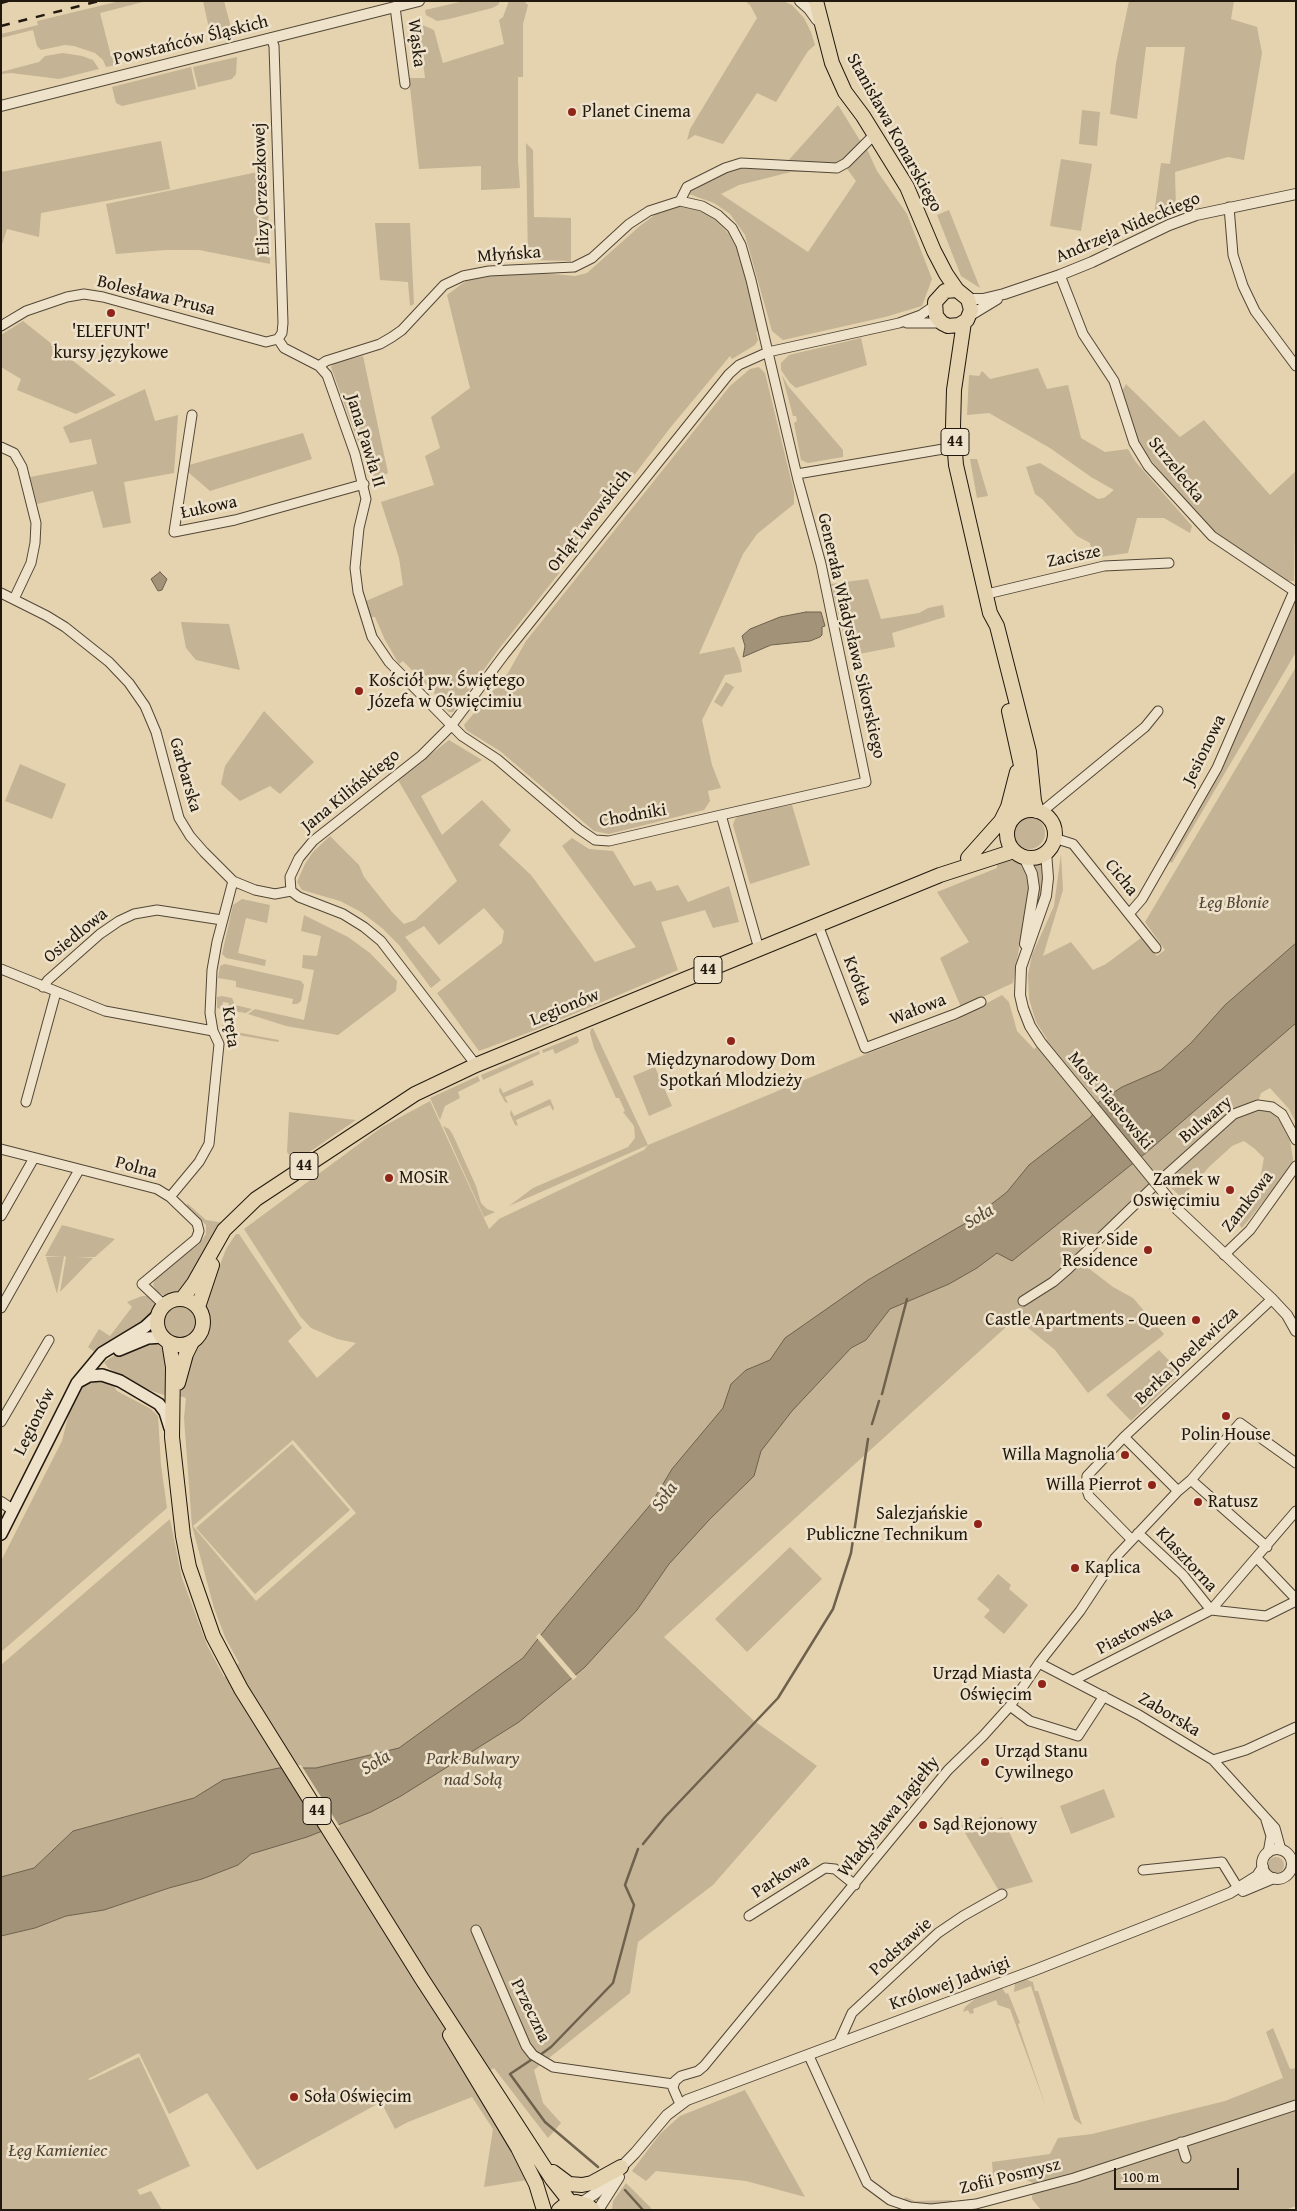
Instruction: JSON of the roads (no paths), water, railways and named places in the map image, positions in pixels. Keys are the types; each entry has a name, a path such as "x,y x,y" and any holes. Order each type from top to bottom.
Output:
{"main road":[{"name":"Stanisława Konarskiego","path":"809,1 819,20 832,63 845,92 875,134 910,194 934,251 940,277 936,316 945,325 953,340 956,367"},
{"name":"Stanisława Konarskiego","path":"816,1 819,20"},
{"name":"Stanisława Konarskiego","path":"934,251 963,294 971,310 966,319 956,367 953,407 955,447 960,483 990,613 997,626 1029,752 1034,801 1040,812"},
{"path":"937,300 946,291 963,294"},
{"path":"945,325 959,325 966,319"},
{"name":"Stanisława Konarskiego","path":"990,613 988,624 990,634 1019,757 1023,796 1018,814"},
{"path":"968,858 1001,821 1008,807 1019,757"},
{"path":"1018,814 1031,810 1040,812"},
{"name":"44","path":"1040,812 1052,823 1054,838"},
{"name":"44","path":"1007,830 1009,824 1018,814"},
{"path":"1007,830 1008,842 1019,854"},
{"name":"Legionów","path":"940,875 1001,839 1007,830"},
{"path":"1046,852 1054,838"},
{"name":"44","path":"1019,854 1033,858 1046,852"},
{"name":"Legionów","path":"182,1299 194,1283 224,1230 269,1190 415,1094 476,1065 940,875 1019,854"},
{"name":"Legionów","path":"198,1307 206,1280 230,1225"},
{"path":"161,1310 170,1301 182,1299 188,1300 198,1307"},
{"name":"44","path":"174,1400 186,1354 192,1342 198,1336 203,1322 198,1307"},
{"name":"44","path":"161,1310 157,1323 172,1354 174,1400 172,1437 179,1506 189,1567 214,1636 241,1689 524,2146 554,2210"},
{"name":"Legionów","path":"1,1534 76,1383 102,1353 145,1327 161,1310"},
{"name":"Legionów","path":"97,1359 148,1338 166,1340"},
{"path":"166,1340 181,1345 192,1342"},
{"path":"76,1383 89,1376 102,1375 120,1381 159,1404 165,1412 172,1437"},
{"path":"524,2146 569,2184 582,2185 592,2183 620,2167"},
{"path":"524,2146 544,2210"},
{"name":"44","path":"524,2146 576,2206"}],"street":[{"name":"Powstańców Śląskich","path":"1,106 419,1"},
{"path":"800,1 819,20"},
{"path":"819,20 824,1"},
{"name":"Wąska","path":"395,7 405,84"},
{"name":"Elizy Orzeszkowej","path":"271,38 274,46 283,323 282,333 278,339"},
{"path":"768,352 764,329 741,245 732,228 718,215 702,206 680,201 687,187 725,168 741,163 837,168 846,163 875,134"},
{"name":"Andrzeja Nideckiego","path":"963,294 983,299 1004,294 1092,262 1182,220 1229,207 1296,194"},
{"name":"Młyńska","path":"319,366 326,361 380,344 392,338 440,288 463,276 489,271 574,267 592,258 629,224 649,210 680,201"},
{"path":"1229,207 1233,255 1242,286 1255,311 1292,354 1296,366"},
{"name":"Strzelecka","path":"1060,275 1083,334 1114,380 1134,443 1148,466 1212,536 1294,591"},
{"name":"Bolesława Prusa","path":"1,326 26,311 67,297 84,294 103,297 266,342 278,339"},
{"name":"Andrzeja Nideckiego","path":"966,319 1004,294"},
{"name":"Orląt Lwowskich","path":"451,726 466,709 504,654 716,388 739,365 768,352 899,323 921,315 937,300"},
{"name":"Orląt Lwowskich","path":"899,323 945,325"},
{"path":"278,339 291,352 319,366"},
{"name":"Generała Władysława Sikorskiego","path":"721,815 866,782 821,564 768,352"},
{"name":"Jana Pawła II","path":"319,366 327,375 364,484 366,499 359,528 355,568 361,607 372,637 389,662 451,726"},
{"name":"Łukowa","path":"192,415 174,532 235,520 364,484"},
{"path":"797,474 955,447"},
{"path":"1,448 14,453 22,467 36,523 36,543 31,563 14,599"},
{"name":"Zacisze","path":"986,594 1104,566 1169,563"},
{"name":"Jesionowa","path":"1129,914 1142,899 1217,768 1294,591"},
{"name":"Garbarska","path":"1,594 47,616 72,632 109,662 129,683 145,706 156,732 179,818 190,836 233,881 255,890 275,894 292,891"},
{"path":"1040,812 1145,727 1158,711"},
{"name":"Chodniki","path":"451,726 462,736 498,759 578,829 594,840 618,839 721,815"},
{"name":"Jana Kilińskiego","path":"292,891 290,877 299,858 312,841 422,755 451,726"},
{"path":"721,815 758,949"},
{"name":"Cicha","path":"1054,838 1073,844 1156,948"},
{"path":"1024,954 1046,896 1048,878 1046,852"},
{"path":"1019,854 1031,869 1034,888 1024,954"},
{"name":"Kręta","path":"170,1197 199,1162 209,1144 219,1044 213,1031 210,1013 212,970 222,920 233,881"},
{"path":"292,891 299,898 343,914 364,927 381,941 476,1065"},
{"name":"Osiedlowa","path":"43,987 48,980 100,934 119,921 134,914 157,910 222,920"},
{"name":"Krótka","path":"818,925 866,1048"},
{"name":"Most Piastowski","path":"1024,954 1019,982 1023,1008 1030,1026 1041,1043 1178,1210 1272,1300 1295,1327"},
{"path":"1,969 105,1011 213,1031"},
{"path":"26,1102 56,992"},
{"name":"Wałowa","path":"866,1048 981,1002"},
{"name":"Bulwary","path":"1023,1301 1053,1282 1068,1269 1155,1185 1234,1114 1258,1105 1272,1107 1282,1114 1296,1140"},
{"name":"Polna","path":"1,1149 157,1189 170,1197 197,1223 199,1231 196,1240 142,1284 161,1310"},
{"path":"1,1216 34,1158"},
{"name":"Zamkowa","path":"1224,1255 1250,1230 1296,1166"},
{"path":"1,1308 79,1170"},
{"name":"Berka Joselewicza","path":"1132,1540 1089,1496 1086,1479 1090,1472 1124,1437 1272,1300"},
{"path":"1,1422 49,1340"},
{"name":"Władysława Jagiełły","path":"673,2084 681,2076 698,2071 704,2066 948,1770 1010,1706 1039,1663 1080,1611 1115,1558 1138,1532 1191,1480 1240,1423 1296,1463"},
{"path":"1124,1437 1178,1491"},
{"path":"1191,1480 1267,1547"},
{"path":"1,1502 13,1510"},
{"path":"1210,1610 1267,1547 1296,1511"},
{"name":"Klasztorna","path":"1138,1532 1183,1575 1210,1610"},
{"path":"1210,1610 1266,1616 1296,1600 1257,1558"},
{"name":"Piastowska","path":"1074,1680 1210,1610"},
{"name":"Zaborska","path":"1039,1663 1104,1696 1213,1760 1275,1828 1281,1850"},
{"path":"1010,1706 1030,1721 1078,1736 1104,1696"},
{"path":"1213,1760 1246,1750 1296,1727"},
{"path":"1265,1818 1271,1836 1263,1867 1267,1874 1296,1879"},
{"path":"1268,1853 1281,1850 1289,1855 1294,1865 1290,1872 1279,1877"},
{"path":"1143,1870 1222,1862 1234,1891"},
{"name":"Królowej Jadwigi","path":"680,2104 726,2084 809,2056 840,2042 1036,1970 1234,1891 1257,1876 1263,1867"},
{"name":"Parkowa","path":"749,1916 826,1868 836,1869 855,1885"},
{"name":"Królowej Jadwigi","path":"1234,1891 1243,1891 1279,1877"},
{"name":"Podstawie","path":"840,2042 852,2013 938,1934 1002,1894"},
{"name":"Przeczna","path":"476,1930 526,2046 533,2056 552,2066 673,2084"},
{"name":"Zofii Posmysz","path":"809,2056 867,2183 890,2200 910,2206 931,2209 976,2204 1074,2178 1296,2105"},
{"path":"576,2206 596,2193 635,2153 667,2115 680,2104 673,2084"},
{"path":"1181,2142 1186,2158"},
{"path":"598,2210 635,2153"}],"water":[{"path":"160,572 167,579 162,590 158,591 151,579"},
{"path":"806,612 821,612 825,626 822,627 822,635 820,637 810,641 771,645 743,657 745,646 742,636 750,629 780,617"},
{"name":"Soła","path":"1296,943 1296,1023 1147,1152 1012,1261 997,1253 977,1268 949,1284 890,1309 866,1340 851,1348 792,1411 761,1451 754,1476 710,1519 669,1564 637,1610 585,1667 519,1722 401,1796 371,1812 307,1837 251,1854 238,1865 202,1879 104,1910 66,1916 35,1928 1,1936 1,1877 34,1868 73,1831 194,1798 223,1780 279,1768 316,1768 399,1748 523,1658 651,1504 672,1469 723,1408 731,1384 746,1370 770,1360 785,1338 868,1280 971,1220 1007,1192 1029,1165 1091,1117 1099,1102 1122,1087 1161,1070 1191,1043 1225,1005"}],"waterway":[{"path":"882,1394 907,1299"},
{"path":"872,1424 879,1401"},
{"path":"643,1844 665,1817 778,1698 833,1609 851,1553 868,1439"},
{"path":"540,2055 551,2047 613,1983 634,1905 625,1885 638,1849"},
{"path":"531,2060 510,2074 545,2122 598,2167"},
{"path":"625,2190 643,2210"}],"railway":[{"path":"1,3 8,1"},
{"path":"1,26 99,1"}],"place":[{"name":"Planet Cinema","path":"572,112"},
{"name":"'ELEFUNT' kursy językowe","path":"111,313"},
{"name":"Kościół pw. Świętego Józefa w Oświęcimiu","path":"359,691"},
{"name":"Międzynarodowy Dom Spotkań Mlodzieży","path":"731,1041"},
{"name":"MOSiR","path":"389,1178"},
{"name":"Zamek w Oswięcimiu","path":"1230,1190"},
{"name":"River Side Residence","path":"1148,1250"},
{"name":"Castle Apartments - Queen","path":"1196,1320"},
{"name":"Polin House","path":"1226,1416"},
{"name":"Willa Magnolia","path":"1125,1455"},
{"name":"Willa Pierrot","path":"1152,1485"},
{"name":"Ratusz","path":"1198,1502"},
{"name":"Salezjańskie Publiczne Technikum","path":"978,1524"},
{"name":"Kaplica","path":"1075,1568"},
{"name":"Urząd Miasta Oświęcim","path":"1042,1684"},
{"name":"Urząd Stanu Cywilnego","path":"985,1762"},
{"name":"Sąd Rejonowy","path":"923,1825"},
{"name":"Soła Oświęcim","path":"294,2097"}],"park label":[{"name":"Łęg Błonie","path":"1234,903"},
{"name":"Park Bulwary nad Sołą","path":"473,1769"},
{"name":"Łęg Kamieniec","path":"58,2151"}]}
